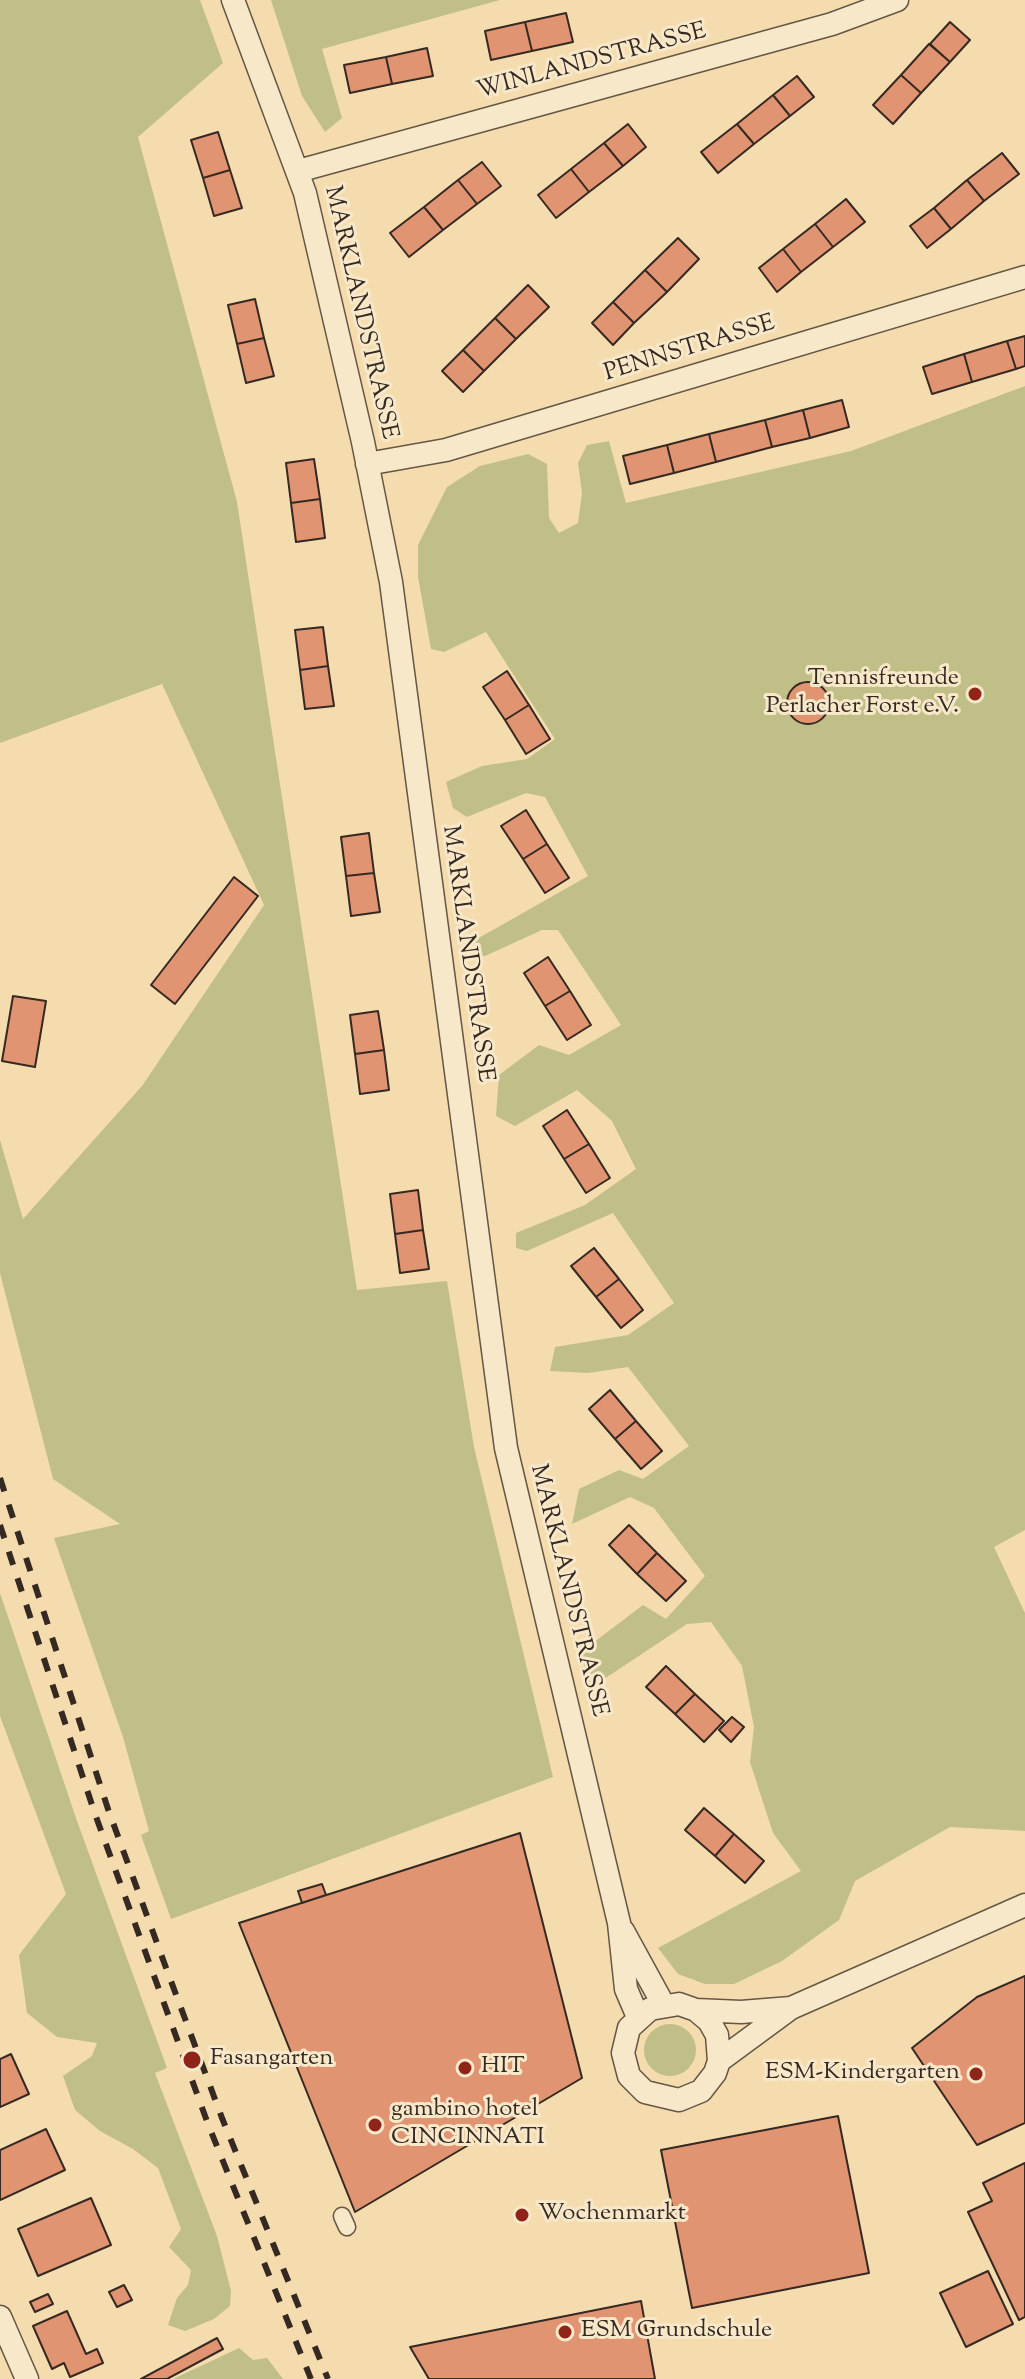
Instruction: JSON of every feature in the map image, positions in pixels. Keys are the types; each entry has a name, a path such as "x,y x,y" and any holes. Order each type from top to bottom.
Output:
{"street":[{"name":"MARKLANDSTRASSE","path":"233,0 298,171 367,464 391,582 506,1448 619,1923 626,1989 638,2017"},
{"name":"WINLANDSTRASSE","path":"298,171 832,24 897,0"},
{"name":"PENNSTRASSE","path":"367,464 446,450 1025,277"},
{"path":"791,2008 741,2012 696,2010 679,2004 663,2004 638,2017 629,2028 623,2053 629,2076 645,2092 667,2100 690,2096 709,2082 719,2061 791,2008 1025,1905"},
{"name":"MARKLANDSTRASSE","path":"619,1923 663,2004"},
{"path":"696,2010 709,2021 717,2035 719,2061"},
{"path":"0,2317 27,2379"}],"shaded area":[{"path":"0,0 200,0 223,63 138,137 237,502 357,1290 447,1281 474,1447 553,1777 171,1919 141,1835 149,1831 123,1737 54,1538 120,1524 53,1479 0,1273 0,1140 23,1219 142,1086 264,905 162,684 0,743"},
{"path":"271,0 500,0 322,49 342,118 325,132 302,96"},
{"path":"1025,386 1025,1530 994,1547 1025,1613 1025,1831 950,1827 855,1881 839,1920 782,1961 734,1984 705,1984 678,1974 658,1948 801,1871 773,1833 750,1762 754,1727 742,1666 711,1622 687,1624 589,1689 581,1652 643,1605 666,1619 705,1576 654,1508 630,1497 572,1524 579,1489 619,1470 643,1479 689,1446 628,1367 588,1373 550,1371 555,1347 628,1335 674,1303 613,1213 527,1251 516,1248 516,1233 585,1205 636,1169 612,1121 577,1090 515,1126 496,1116 499,1075 539,1045 569,1055 621,1025 558,930 542,930 485,956 472,954 477,939 588,876 545,797 526,793 467,817 453,808 446,782 482,766 527,759 555,739 486,632 444,652 431,649 418,577 418,545 447,487 480,466 528,454 547,464 549,518 559,533 578,523 582,493 578,463 587,445 609,441 626,503 851,451"},
{"path":"0,1593 77,1821 167,2068 155,2073 217,2236 231,2291 230,2306 214,2319 185,2331 168,2325 177,2298 188,2285 191,2270 169,2247 181,2229 158,2168 133,2149 100,2131 75,2110 63,2076 92,2056 97,2043 57,2037 27,2013 19,1955 66,1894 0,1716"},
{"path":"670,2024 689,2031 696,2050 689,2069 670,2076 651,2069 644,2050 651,2031"},
{"path":"239,2348 253,2360 267,2358 283,2379 173,2379"}],"building":[{"path":"566,13 573,42 532,51 525,22"},
{"path":"525,22 532,51 491,60 485,31"},
{"path":"950,22 970,40 950,62 930,44"},
{"path":"929,44 950,62 921,93 901,75"},
{"path":"427,48 433,76 392,84 386,57"},
{"path":"386,57 392,84 350,93 344,65"},
{"path":"901,75 921,93 893,124 873,105"},
{"path":"797,76 814,97 790,116 773,95"},
{"path":"773,95 790,116 754,144 737,124"},
{"path":"628,124 646,147 623,166 604,143"},
{"path":"737,124 754,144 718,173 701,152"},
{"path":"218,132 230,170 203,178 191,140"},
{"path":"604,143 623,166 589,192 571,169"},
{"path":"1002,153 1019,174 984,201 967,180"},
{"path":"482,162 501,186 477,204 458,180"},
{"path":"571,169 589,192 556,218 538,195"},
{"path":"230,170 242,208 214,216 203,178"},
{"path":"458,180 477,204 443,230 424,207"},
{"path":"967,180 984,201 951,229 934,208"},
{"path":"846,199 865,222 833,247 815,224"},
{"path":"424,207 443,230 409,257 390,233"},
{"path":"934,208 951,229 927,248 910,226"},
{"path":"815,224 833,247 801,272 783,249"},
{"path":"678,238 699,259 667,292 645,270"},
{"path":"783,249 801,272 777,292 759,268"},
{"path":"645,270 667,292 634,323 613,302"},
{"path":"528,285 549,307 516,339 495,318"},
{"path":"255,299 264,338 237,344 228,305"},
{"path":"613,302 634,323 613,345 592,323"},
{"path":"495,318 516,339 484,371 463,350"},
{"path":"1025,336 1025,366 1016,369 1007,341"},
{"path":"264,338 274,376 246,383 237,344"},
{"path":"1007,341 1016,369 972,382 964,354"},
{"path":"463,350 484,371 463,392 442,371"},
{"path":"964,354 972,382 932,394 923,367"},
{"path":"842,400 849,427 810,438 803,410"},
{"path":"803,410 810,438 772,447 765,420"},
{"path":"765,420 772,447 716,462 709,434"},
{"path":"709,434 716,462 674,473 667,445"},
{"path":"667,445 674,473 630,484 623,456"},
{"path":"314,459 320,499 291,503 286,463"},
{"path":"320,499 325,538 296,542 291,503"},
{"path":"323,627 328,666 300,670 295,630"},
{"path":"328,666 334,706 305,709 300,670"},
{"path":"507,671 529,705 505,720 483,687"},
{"path":"808,682 823,688 829,703 823,718 808,724 793,718 787,703 793,688"},
{"path":"529,705 550,739 526,754 505,720"},
{"path":"526,810 547,844 523,859 501,826"},
{"path":"369,833 374,873 346,876 341,837"},
{"path":"547,844 569,878 545,893 523,859"},
{"path":"374,873 380,912 351,916 346,876"},
{"path":"234,877 258,896 175,1004 151,985"},
{"path":"548,957 570,991 545,1006 524,973"},
{"path":"570,991 591,1025 567,1040 545,1006"},
{"path":"13,996 46,1001 35,1067 2,1061"},
{"path":"378,1011 384,1050 355,1054 350,1015"},
{"path":"384,1050 389,1090 360,1094 355,1054"},
{"path":"567,1110 589,1144 564,1159 543,1126"},
{"path":"589,1144 610,1178 586,1193 564,1159"},
{"path":"418,1190 423,1230 395,1234 390,1194"},
{"path":"423,1230 429,1269 400,1273 395,1234"},
{"path":"594,1248 619,1279 596,1297 571,1266"},
{"path":"619,1279 643,1310 621,1328 596,1297"},
{"path":"610,1390 636,1421 615,1439 589,1409"},
{"path":"636,1421 662,1451 641,1469 615,1439"},
{"path":"629,1525 657,1553 637,1574 609,1545"},
{"path":"657,1553 686,1581 666,1601 637,1574"},
{"path":"666,1666 695,1694 675,1714 646,1687"},
{"path":"695,1694 724,1721 704,1742 675,1714"},
{"path":"732,1717 744,1727 731,1742 719,1730"},
{"path":"704,1808 734,1834 715,1856 685,1830"},
{"path":"520,1833 582,2078 355,2212 239,1923"},
{"path":"734,1834 764,1861 745,1883 715,1856"},
{"path":"322,1884 326,1895 302,1903 298,1891"},
{"name":"ESM-Kindergarten","path":"1025,1976 1025,2123 977,2145 912,2048 977,1997"},
{"path":"11,2054 29,2094 0,2107 0,2059"},
{"path":"838,2116 869,2273 692,2308 661,2150"},
{"path":"46,2129 65,2170 0,2200 0,2150"},
{"path":"1025,2163 1025,2317 1019,2320 968,2212 992,2201 983,2183"},
{"path":"91,2198 111,2245 38,2276 18,2229"},
{"path":"988,2271 1013,2324 966,2347 940,2293"},
{"path":"124,2285 132,2300 117,2307 109,2292"},
{"path":"48,2294 53,2304 35,2312 30,2302"},
{"name":"ESM Grundschule","path":"641,2301 655,2379 429,2379 410,2347"},
{"path":"67,2311 86,2354 97,2349 103,2363 70,2377 64,2363 52,2369 33,2326"},
{"path":"217,2338 223,2349 167,2379 141,2379"}],"railway":[{"path":"0,1478 108,1809 222,2118 328,2379"},
{"path":"0,1525 95,1814 208,2124 311,2379"}],"place":[{"name":"Tennisfreunde Perlacher Forst e.V.","path":"975,694"},
{"name":"Fasangarten","path":"192,2060"},
{"name":"HIT","path":"465,2068"},
{"name":"ESM-Kindergarten","path":"976,2074"},
{"name":"gambino hotel CINCINNATI","path":"375,2125"},
{"name":"Wochenmarkt","path":"522,2215"},
{"name":"ESM Grundschule","path":"565,2332"}]}
